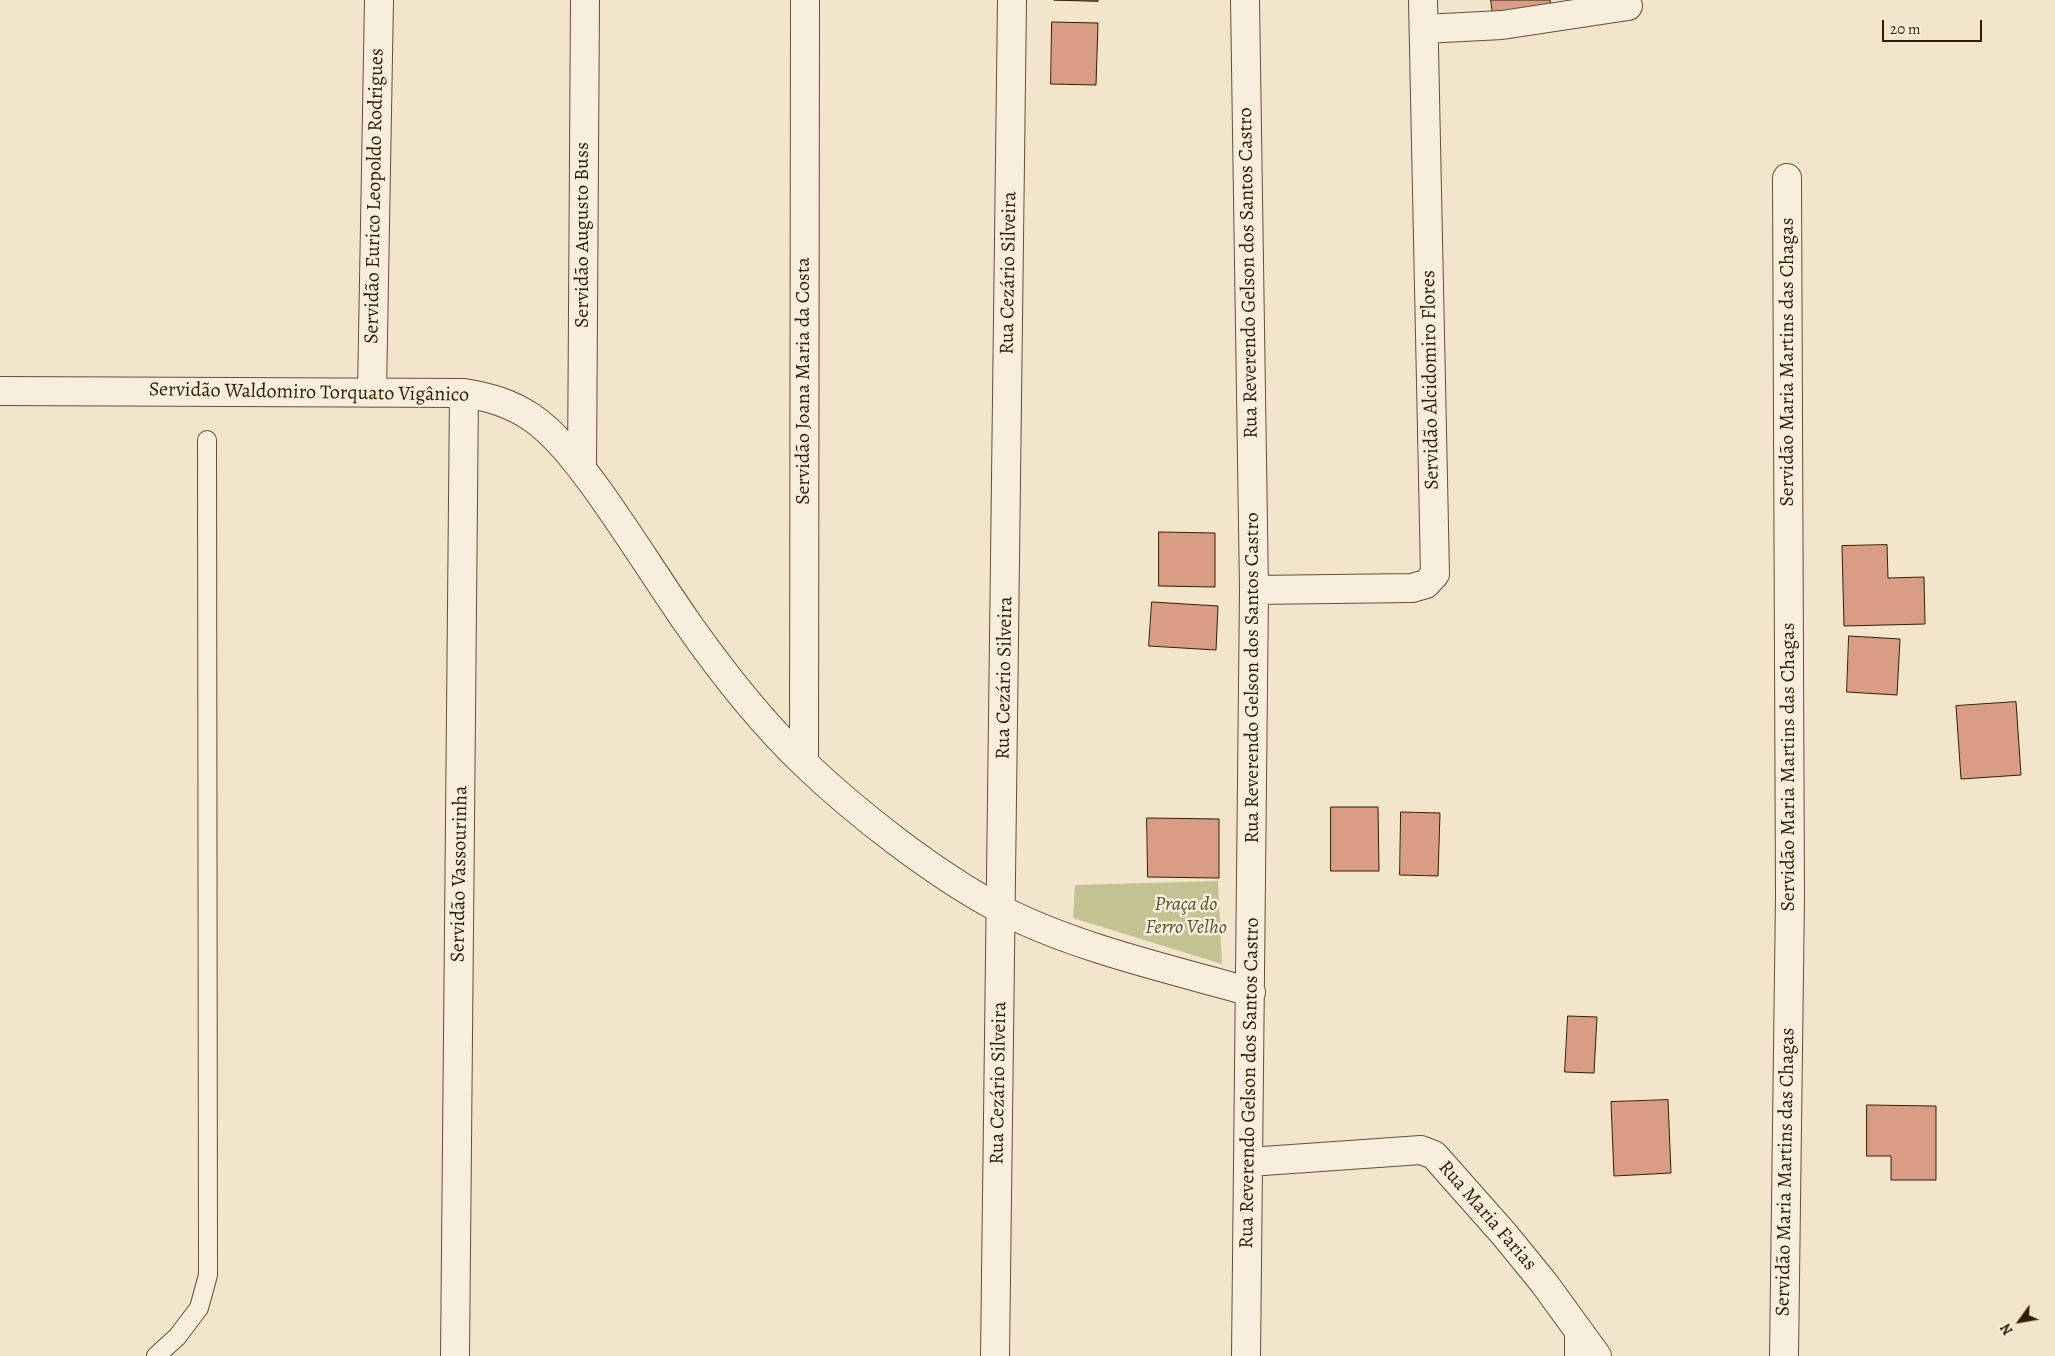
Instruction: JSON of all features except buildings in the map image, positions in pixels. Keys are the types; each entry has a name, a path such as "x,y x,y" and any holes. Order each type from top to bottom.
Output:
{"street":[{"name":"Servidão Eurico Leopoldo Rodrigues","path":"372,393 379,0"},
{"name":"Servidão Augusto Buss","path":"582,469 585,0"},
{"name":"Servidão Joana Maria da Costa","path":"804,763 805,0"},
{"name":"Rua Cezário Silveira","path":"996,1356 1012,0"},
{"name":"Rua Reverendo Gelson dos Santos Castro","path":"1245,0 1254,590 1246,1356"},
{"name":"Servidão Alcidomiro Flores","path":"1254,590 1412,588 1426,584 1435,574 1423,0"},
{"path":"1424,29 1502,25 1628,6"},
{"name":"Servidão Maria Martins das Chagas","path":"1784,1356 1790,897 1787,178"},
{"name":"Servidão Waldomiro Torquato Vigânico","path":"0,391 464,393 487,396 503,402 533,419 557,440 582,469 716,662 804,763 904,847 1002,910 1053,932 1251,992"},
{"name":"Servidão Vassourinha","path":"456,1356 464,393"},
{"name":"Rua Maria Farias","path":"1249,1162 1421,1150 1434,1155 1504,1234 1544,1283 1596,1356"}],"lane":[{"path":"156,1356 177,1337 199,1308 208,1275 207,440"},
{"path":"1574,1326 1574,1356"}],"green space":[{"name":"Praça do Ferro Velho","path":"1218,881 1222,964 1073,918 1075,885"}]}
